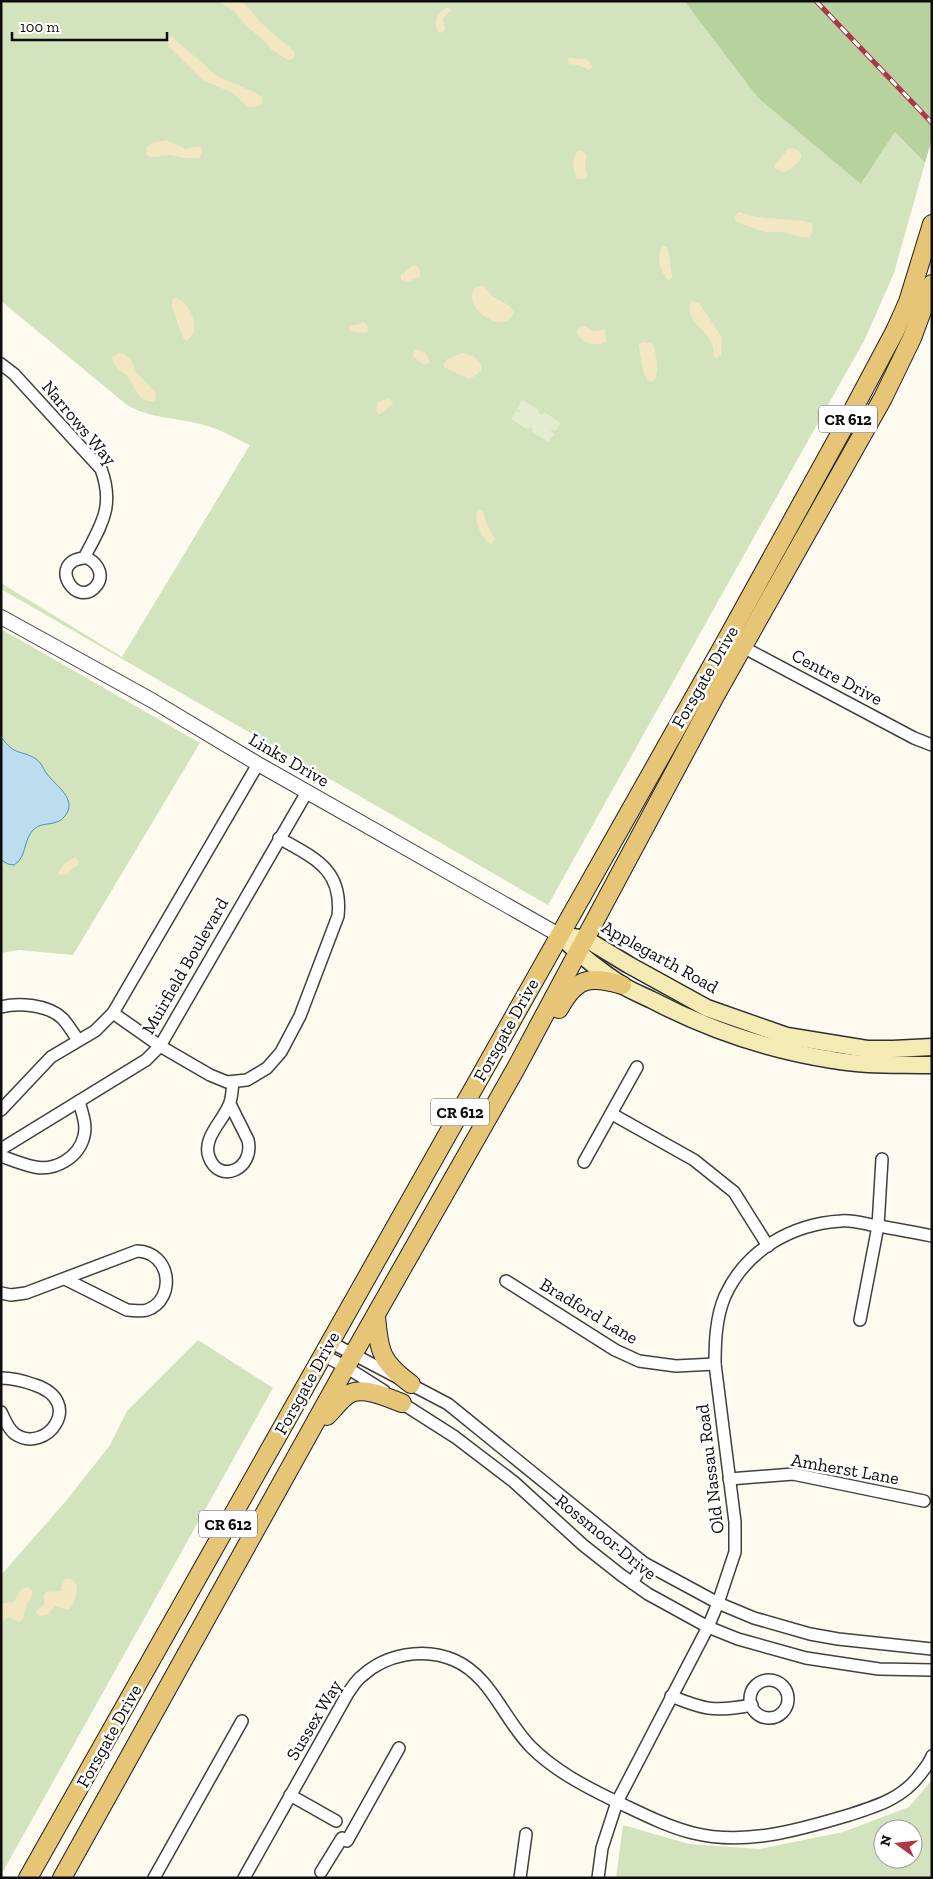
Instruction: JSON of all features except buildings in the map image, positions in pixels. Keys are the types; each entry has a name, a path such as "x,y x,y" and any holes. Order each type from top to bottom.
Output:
{"main road":[{"name":"Forsgate Drive","path":"28,1878 727,639 895,331 908,302 932,224"},
{"name":"Forsgate Drive","path":"62,1878 304,1443 515,1070 715,696 882,398 912,338 932,284"},
{"name":"Applegarth Road","path":"559,935 629,965 708,1008 787,1036 867,1049 932,1046"},
{"name":"Applegarth Road","path":"582,946 622,985 674,1012 716,1030 764,1046 841,1061 866,1064 932,1065"},
{"path":"515,1070 544,1036 566,996 575,986 584,980 594,979 607,980 622,985"},
{"path":"376,1316 380,1351 392,1370 411,1384"},
{"path":"304,1443 351,1393 371,1393 402,1403"}],"street":[{"name":"Narrows Way","path":"1,364 14,374 101,469 107,486 107,505 103,522 84,558 73,561 67,570 68,583 76,590 87,592 99,582 98,566 89,559"},
{"name":"Links Drive","path":"1,617 153,701 258,764 559,935"},
{"name":"Centre Drive","path":"727,639 744,646 914,738 932,745"},
{"path":"1,1110 52,1057 95,1031 114,1013 258,764"},
{"name":"Muirfield Boulevard","path":"1,1149 146,1060 160,1046 307,792"},
{"path":"114,1013 160,1046 210,1075 233,1082 247,1080 267,1068 281,1052 300,1016 338,916 340,903 338,890 327,868 279,838"},
{"path":"1,1007 14,1005 42,1008 54,1012 63,1019 78,1040"},
{"path":"584,1162 637,1067"},
{"path":"230,1104 248,1140 250,1152 240,1169 227,1171 214,1166 207,1150 210,1138 230,1104 233,1082"},
{"path":"1,1156 36,1167 51,1167 67,1161 80,1146 84,1136 84,1119 79,1101"},
{"path":"612,1114 694,1160 734,1192 768,1246"},
{"path":"860,1320 878,1226 882,1159"},
{"name":"Old Nassau Road","path":"598,1878 602,1848 618,1802 708,1627 735,1552 735,1522 728,1479 714,1339 725,1297 749,1261 768,1246 794,1231 843,1221 932,1236"},
{"path":"1,1293 11,1295 26,1293 137,1251 153,1254 163,1265 166,1274 164,1290 160,1299 147,1310 138,1311 127,1310 65,1279"},
{"name":"Bradford Lane","path":"506,1281 615,1350 639,1361 676,1366 715,1364"},
{"name":"Rossmoor Drive","path":"327,1348 350,1361 411,1384 448,1404 644,1563 718,1603 754,1618 810,1634 838,1639 932,1649"},
{"name":"Rossmoor Drive","path":"350,1361 402,1403 455,1437 514,1482 583,1544 632,1583 708,1627 738,1639 806,1658 879,1669 932,1670"},
{"path":"1,1378 19,1379 49,1391 54,1396 60,1412 54,1427 43,1436 34,1439 15,1435 8,1428 1,1412"},
{"path":"490,1464 506,1450"},
{"name":"Amherst Lane","path":"728,1479 793,1474 924,1501"},
{"path":"632,1583 644,1563"},
{"name":"Sussex Way","path":"244,1878 348,1694 361,1676 378,1664 398,1656 414,1653 429,1654 455,1661 484,1682 512,1725 531,1747 554,1767 584,1786 662,1823 694,1834 724,1838 764,1837 832,1820 881,1805 902,1793 918,1778 932,1756"},
{"path":"671,1696 691,1705 711,1710 752,1705"},
{"path":"154,1878 242,1721"},
{"path":"321,1872 342,1838 347,1841 399,1748"},
{"path":"290,1795 336,1821"},
{"path":"520,1878 526,1834"}],"green space":[{"path":"1,1 684,1 758,98 862,183 895,132 925,163 894,273 865,339 548,905 1,589 1,583 122,657 250,445 213,428 197,423 156,416 127,405 1,301"},
{"path":"684,1 932,1 932,138 925,163 895,132 861,184 758,98"},
{"path":"522,400 539,410 538,412 542,415 544,412 561,423 556,431 552,429 551,432 554,434 549,442 532,432 533,429 529,427 528,430 511,419 516,411 520,411 517,409"},
{"path":"1,629 200,743 73,955 19,950 1,953"},
{"path":"198,1340 273,1388 1,1875 1,1575 66,1501 110,1445 127,1411"},
{"path":"932,1780 932,1878 616,1878 623,1825 689,1844 759,1849 843,1832 873,1821 873,1869 923,1869 923,1819 877,1819 909,1807"}],"sand":[{"path":"219,1 240,1 244,3 261,23 293,50 295,54 293,59 288,60 272,50 246,26 234,11"},
{"path":"448,7 452,10 443,18 445,30 441,33 438,32 437,17"},
{"path":"171,36 217,76 258,94 262,97 262,103 258,106 248,107 233,93 204,81 169,47 167,40"},
{"path":"567,59 587,59 593,67 589,70 579,65 569,64"},
{"path":"166,140 186,149 198,146 202,148 202,153 199,158 184,158 170,155 151,157 147,155 146,149 151,144"},
{"path":"789,148 800,152 800,160 793,167 783,172 775,168 775,165"},
{"path":"581,150 586,154 587,178 583,179 576,178 573,163 576,152"},
{"path":"739,212 757,217 804,221 812,224 813,231 809,237 805,238 782,232 764,232 737,222 734,217"},
{"path":"664,246 668,248 672,277 669,280 663,273 659,263 659,253"},
{"path":"413,265 419,268 421,277 406,282 401,280 401,275"},
{"path":"478,286 484,286 492,296 510,306 514,312 508,320 500,322 492,320 476,308 472,300 472,292"},
{"path":"174,298 184,302 193,316 194,332 187,341 182,335 172,307"},
{"path":"692,301 699,303 722,337 721,355 717,359 713,356 713,347 709,339 696,324 690,313"},
{"path":"363,322 367,325 368,331 365,333 349,331 350,325 357,325"},
{"path":"582,326 593,331 605,329 607,341 599,344 586,342 577,333 579,327"},
{"path":"643,342 651,343 654,346 657,370 655,379 652,382 648,381 643,371 639,344"},
{"path":"415,350 421,350 425,353 429,363 424,365 414,357 413,353"},
{"path":"119,353 130,358 137,373 156,393 154,401 144,400 127,376 116,367 112,357"},
{"path":"463,353 474,356 481,365 481,371 470,379 443,366 447,359"},
{"path":"388,399 393,404 379,415 376,411 378,402"},
{"path":"478,510 482,510 484,513 486,522 495,539 492,544 485,539 479,530 476,519"},
{"path":"75,857 79,860 78,865 65,875 59,874 58,872 65,863"},
{"path":"67,1578 72,1579 77,1585 75,1599 71,1608 68,1610 55,1606 47,1615 38,1616 36,1611 44,1605 46,1592 61,1591 62,1581"},
{"path":"27,1587 33,1591 23,1619 19,1622 6,1618 1,1624 1,1605 14,1602 21,1589"}],"water":[{"path":"1,737 14,750 31,756 38,761 64,793 69,804 65,816 58,822 42,825 34,829 28,838 21,858 14,865 1,860"}],"railway":[{"path":"816,1 932,123"}]}
